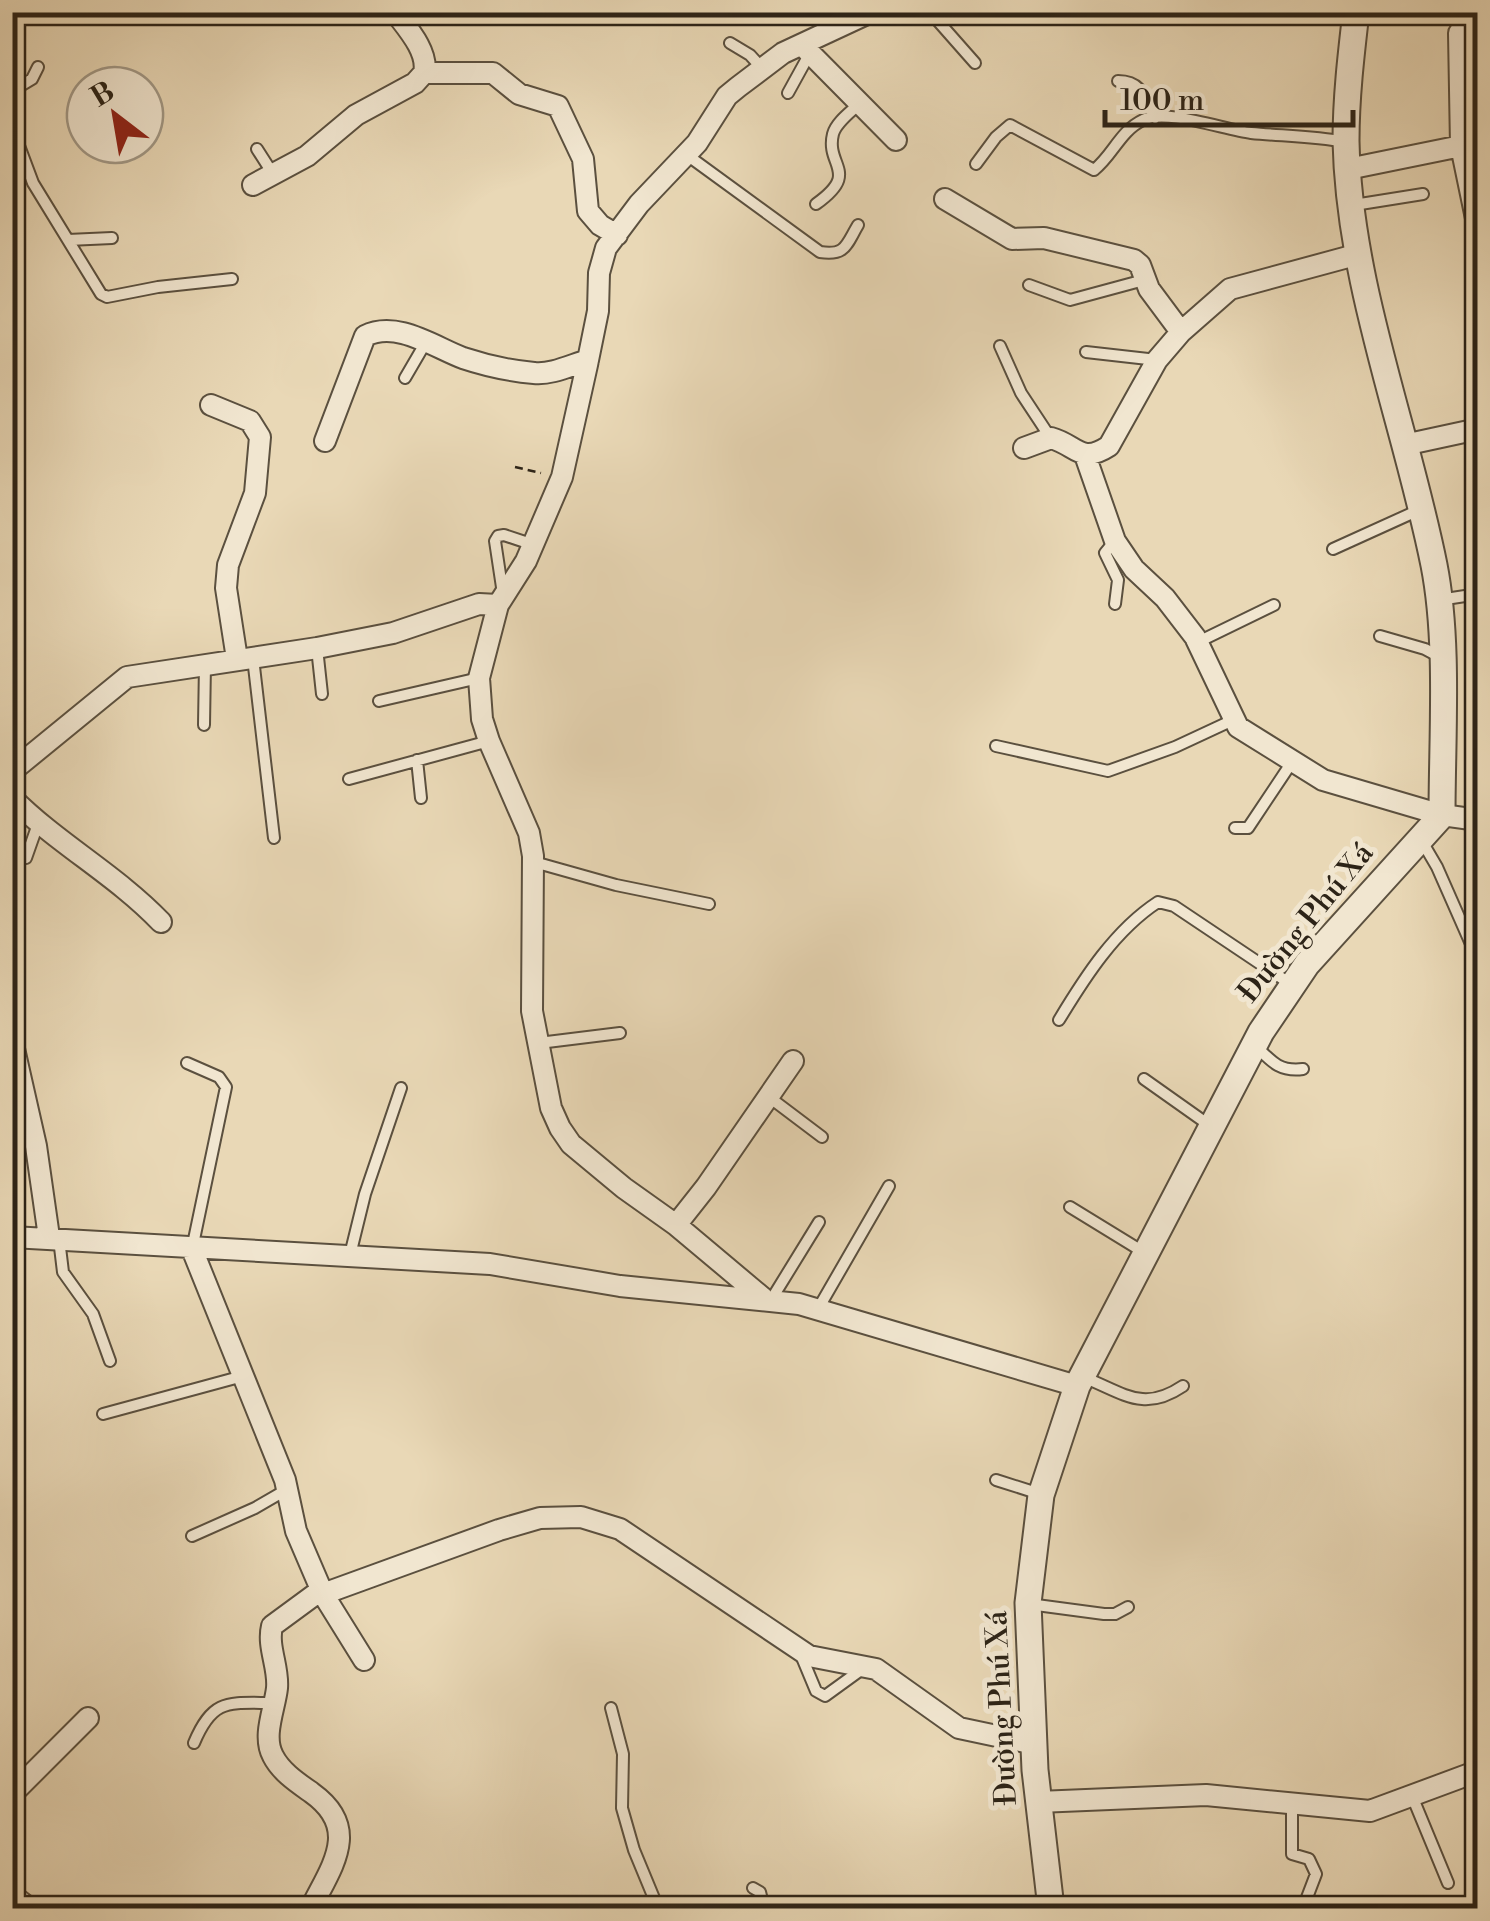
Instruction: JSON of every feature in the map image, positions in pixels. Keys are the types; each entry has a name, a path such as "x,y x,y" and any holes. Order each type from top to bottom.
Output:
{"street":[{"path":"253,185 312,152 356,114 416,83 426,65 395,12"},
{"path":"767,1299 571,1144 551,1108 532,1011 533,862 528,833 482,720 479,678 500,600 534,545 562,478 598,310 599,273 606,248 640,204 687,155 727,96 761,68 806,49 871,12"},
{"path":"1356,12 1348,72 1348,169 1360,254 1434,567 1441,657 1442,815"},
{"path":"1464,25 1461,146 1478,228"},
{"path":"806,49 896,140"},
{"path":"424,73 493,73 519,94 558,106 583,159 588,211 600,226 616,235"},
{"path":"1348,169 1461,146"},
{"path":"945,200 1012,239 1044,238 1134,260 1181,332"},
{"path":"1024,448 1051,438 1085,455 1100,452 1109,446 1157,360 1181,332 1238,285 1360,254"},
{"path":"325,441 366,336 390,331 465,358 534,373 588,360"},
{"path":"211,405 250,421 260,438 255,493 228,565 226,588 245,658"},
{"path":"1404,444 1478,428"},
{"path":"1085,455 1115,541 1198,642 1233,720 1324,780 1442,815 1478,820"},
{"path":"12,771 127,677 393,634 500,600"},
{"path":"12,798 38,824 140,900 160,922"},
{"name":"Đường Phú Xá","path":"1051,1908 1038,1802 1028,1603 1041,1495 1080,1381 1254,1044 1307,964 1442,815"},
{"path":"12,1040 54,1238"},
{"path":"676,1225 793,1061"},
{"path":"12,1237 490,1264 620,1286 767,1299 818,1309 1080,1381"},
{"path":"192,1249 287,1489 296,1531 322,1592 364,1660"},
{"path":"312,1908 333,1870 338,1850 335,1814 289,1777 272,1756 269,1744 277,1690 272,1626 322,1592 540,1518 582,1517 620,1529 799,1650 819,1660 882,1673 951,1724 1035,1744"},
{"path":"12,1794 88,1718"},
{"path":"1038,1802 1206,1795 1370,1810 1478,1771"},
{"path":"12,1895 28,1908"}],"lane":[{"path":"930,12 975,62"},
{"path":"730,43 750,55 761,68"},
{"path":"788,94 806,49"},
{"path":"12,91 32,79 38,67"},
{"path":"1118,81 1132,81 1140,88 1155,118"},
{"path":"816,204 836,186 840,174 832,137 836,127 860,103"},
{"path":"976,164 996,136 1010,125 1094,170 1122,134 1148,117 1346,142"},
{"path":"12,128 33,184 101,294 107,297 158,287 232,280"},
{"path":"257,148 272,174"},
{"path":"687,155 820,252 835,254 843,250 858,225"},
{"path":"1353,205 1424,194"},
{"path":"68,240 112,238"},
{"path":"1029,285 1070,300 1144,280"},
{"path":"405,378 426,341"},
{"path":"1000,346 1021,393 1051,438"},
{"path":"1086,352 1157,360"},
{"path":"1332,549 1420,510"},
{"path":"500,600 498,536 534,545"},
{"path":"1115,541 1106,554 1118,580 1115,604"},
{"path":"1438,600 1478,594"},
{"path":"1198,642 1274,605"},
{"path":"1380,636 1441,657"},
{"path":"316,648 322,694"},
{"path":"245,658 274,838"},
{"path":"204,725 205,663"},
{"path":"378,701 479,678"},
{"path":"996,746 1108,770 1175,747 1233,720"},
{"path":"348,779 489,742"},
{"path":"416,760 420,798"},
{"path":"1236,828 1248,828 1292,762"},
{"path":"26,858 38,824"},
{"path":"1420,838 1478,960"},
{"path":"533,862 630,889 709,904"},
{"path":"1059,1020 1106,950 1158,902 1174,906 1292,986"},
{"path":"538,1043 620,1033"},
{"path":"1254,1044 1277,1067 1304,1069"},
{"path":"187,1063 220,1076 226,1087 192,1249"},
{"path":"1144,1079 1210,1126"},
{"path":"350,1256 365,1194 401,1088"},
{"path":"769,1097 822,1137"},
{"path":"818,1309 889,1186"},
{"path":"1070,1206 1146,1254"},
{"path":"767,1299 819,1222"},
{"path":"54,1238 63,1272 93,1314 110,1362"},
{"path":"103,1414 243,1376"},
{"path":"1080,1381 1148,1402 1183,1386"},
{"path":"996,1480 1041,1495"},
{"path":"192,1536 287,1489"},
{"path":"1028,1603 1104,1614 1115,1614 1128,1607"},
{"path":"799,1650 816,1691 825,1696 865,1667"},
{"path":"194,1744 204,1718 219,1707 273,1703"},
{"path":"611,1708 623,1754 622,1808 658,1908"},
{"path":"1412,1795 1448,1883"},
{"path":"1292,1804 1292,1854 1309,1859 1316,1874 1303,1908"},
{"path":"753,1888 760,1892 764,1908"}],"path":[{"path":"515,468 562,478"}]}
